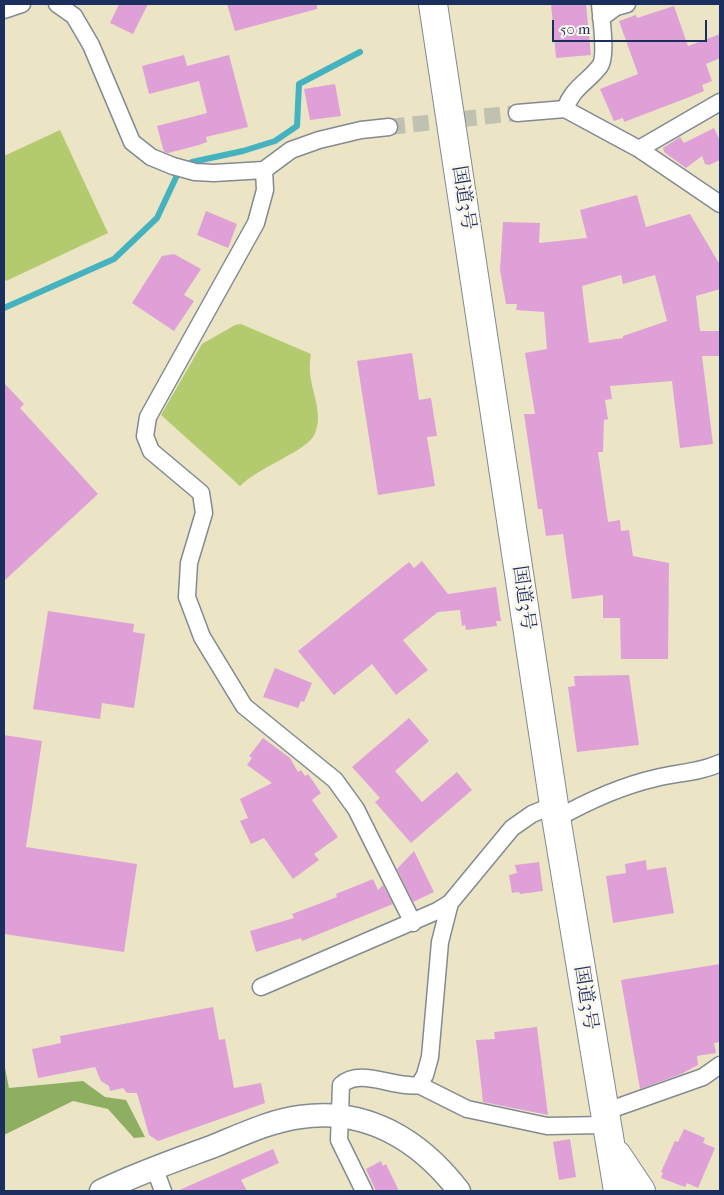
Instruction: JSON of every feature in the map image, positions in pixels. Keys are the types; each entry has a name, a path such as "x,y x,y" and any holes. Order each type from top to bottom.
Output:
{"highway":[{"name":"国道3号","path":"433,4 555,812 618,1191"},
{"path":"608,1128 641,1191"}],"street":[{"path":"4,10 22,4"},
{"path":"57,4 74,16 91,45 132,142 151,157 173,166 195,172 264,170 291,150 319,140 361,130 389,127"},
{"path":"565,109 570,96 601,65 603,56 600,11 627,4"},
{"path":"639,148 720,102"},
{"path":"516,113 565,109 639,148 720,204"},
{"path":"264,170 265,190 256,223 148,417 145,436 151,451 201,493 204,513 190,563 187,597 202,637 244,706 336,780 356,809 413,923"},
{"path":"261,987 413,923 450,902 512,828 532,814 555,812 654,778 720,763"},
{"path":"419,1085 425,1074 430,1056 440,942 450,902"},
{"path":"364,1191 339,1140 341,1085 349,1078 359,1077 409,1087 419,1085 467,1109 547,1126 608,1128 703,1077 720,1065"},
{"path":"102,1191 154,1167 263,1127 300,1117 339,1116 388,1129 414,1144 436,1164 459,1191"},
{"path":"154,1167 163,1191"}],"green space":[{"path":"60,130 108,233 6,281 4,276 4,156"},
{"path":"241,324 311,354 310,372 318,419 315,433 308,443 248,479 240,486 161,415 202,344 235,325"},
{"path":"4,1063 9,1088 83,1081 105,1097 126,1100 145,1137 134,1138 108,1109 73,1101 4,1135"}],"building":[{"path":"119,4 148,4 133,34 110,23"},
{"path":"227,4 317,4 317,9 235,31"},
{"path":"551,4 586,4 591,55 556,58"},
{"path":"674,6 688,46 720,34 720,58 706,64 712,81 702,85 704,91 687,98 624,122 623,118 614,121 600,89 638,74 619,21 636,15 637,18"},
{"path":"184,55 187,66 229,55 248,127 206,137 207,142 168,153 164,152 157,126 207,113 199,81 149,94 142,66"},
{"path":"335,84 341,116 310,120 304,89"},
{"path":"714,128 720,141 720,160 709,165 705,164 702,156 686,168 664,152 663,148 680,137 684,143"},
{"path":"637,195 646,227 690,214 720,265 720,289 696,296 700,331 720,331 720,356 702,356 713,444 680,448 672,381 610,386 612,399 605,400 608,419 604,420 603,452 598,452 608,522 620,520 621,531 629,530 633,556 669,563 668,659 621,659 620,618 603,618 603,595 572,599 563,534 546,536 542,509 538,509 524,414 535,414 525,353 547,349 544,312 516,310 517,304 506,304 500,270 503,222 540,223 539,243 587,238 580,210","holes":["621,275 623,284 655,275 667,321 623,336 623,338 589,343 582,286"]},
{"path":"206,211 237,224 228,248 197,235"},
{"path":"174,254 201,269 184,295 194,301 174,331 132,303 162,256"},
{"path":"412,353 419,400 431,398 437,436 427,437 435,486 378,495 357,361"},
{"path":"4,383 24,404 20,408 98,494 4,581"},
{"path":"422,561 448,594 496,587 501,621 496,621 497,626 466,630 465,625 462,626 460,610 438,612 403,640 428,670 396,695 372,664 334,695 298,651 409,562 414,568"},
{"path":"48,611 134,624 133,632 145,634 134,708 102,703 100,719 33,709"},
{"path":"275,668 312,683 304,702 301,701 298,708 263,697"},
{"path":"629,675 639,745 577,752 568,687 575,686 574,676"},
{"path":"409,718 429,741 395,771 422,802 457,772 472,790 411,843 375,802 380,798 352,767"},
{"path":"4,735 42,741 26,847 137,864 124,952 4,934"},
{"path":"263,738 290,758 298,772 301,770 305,776 308,774 321,793 312,800 338,837 314,854 319,860 293,879 264,838 251,844 240,821 248,818 240,799 272,783 247,765 252,758 249,756"},
{"path":"414,851 434,892 413,902 397,869"},
{"path":"646,860 647,870 666,867 674,913 613,923 606,876 626,873 625,864"},
{"path":"539,862 543,891 520,894 519,892 512,893 509,875 517,873 515,865"},
{"path":"373,879 378,890 383,885 393,904 302,941 301,938 256,952 250,931 294,918 292,914 337,897 336,894"},
{"path":"720,964 720,1042 714,1043 716,1053 697,1056 698,1065 681,1074 640,1089 621,980"},
{"path":"213,1007 219,1040 225,1039 234,1088 261,1083 265,1103 158,1141 149,1135 137,1093 127,1093 123,1088 110,1091 109,1086 101,1081 95,1067 38,1078 32,1049 61,1043 60,1036"},
{"path":"537,1027 548,1115 483,1102 476,1040 495,1039 494,1032"},
{"path":"684,1129 705,1138 703,1143 715,1148 698,1188 687,1183 685,1187 661,1178 663,1173 661,1172 675,1141 678,1142"},
{"path":"570,1139 576,1177 559,1180 553,1142"},
{"path":"273,1149 279,1163 241,1180 247,1191 177,1191"},
{"path":"381,1161 383,1166 386,1164 399,1191 376,1191 366,1169"}],"waterway":[{"path":"4,308 114,259 157,218 179,171 192,162 243,151 275,141 297,126 299,84 360,52"}],"tunnel":[{"path":"389,127 517,113"}]}
